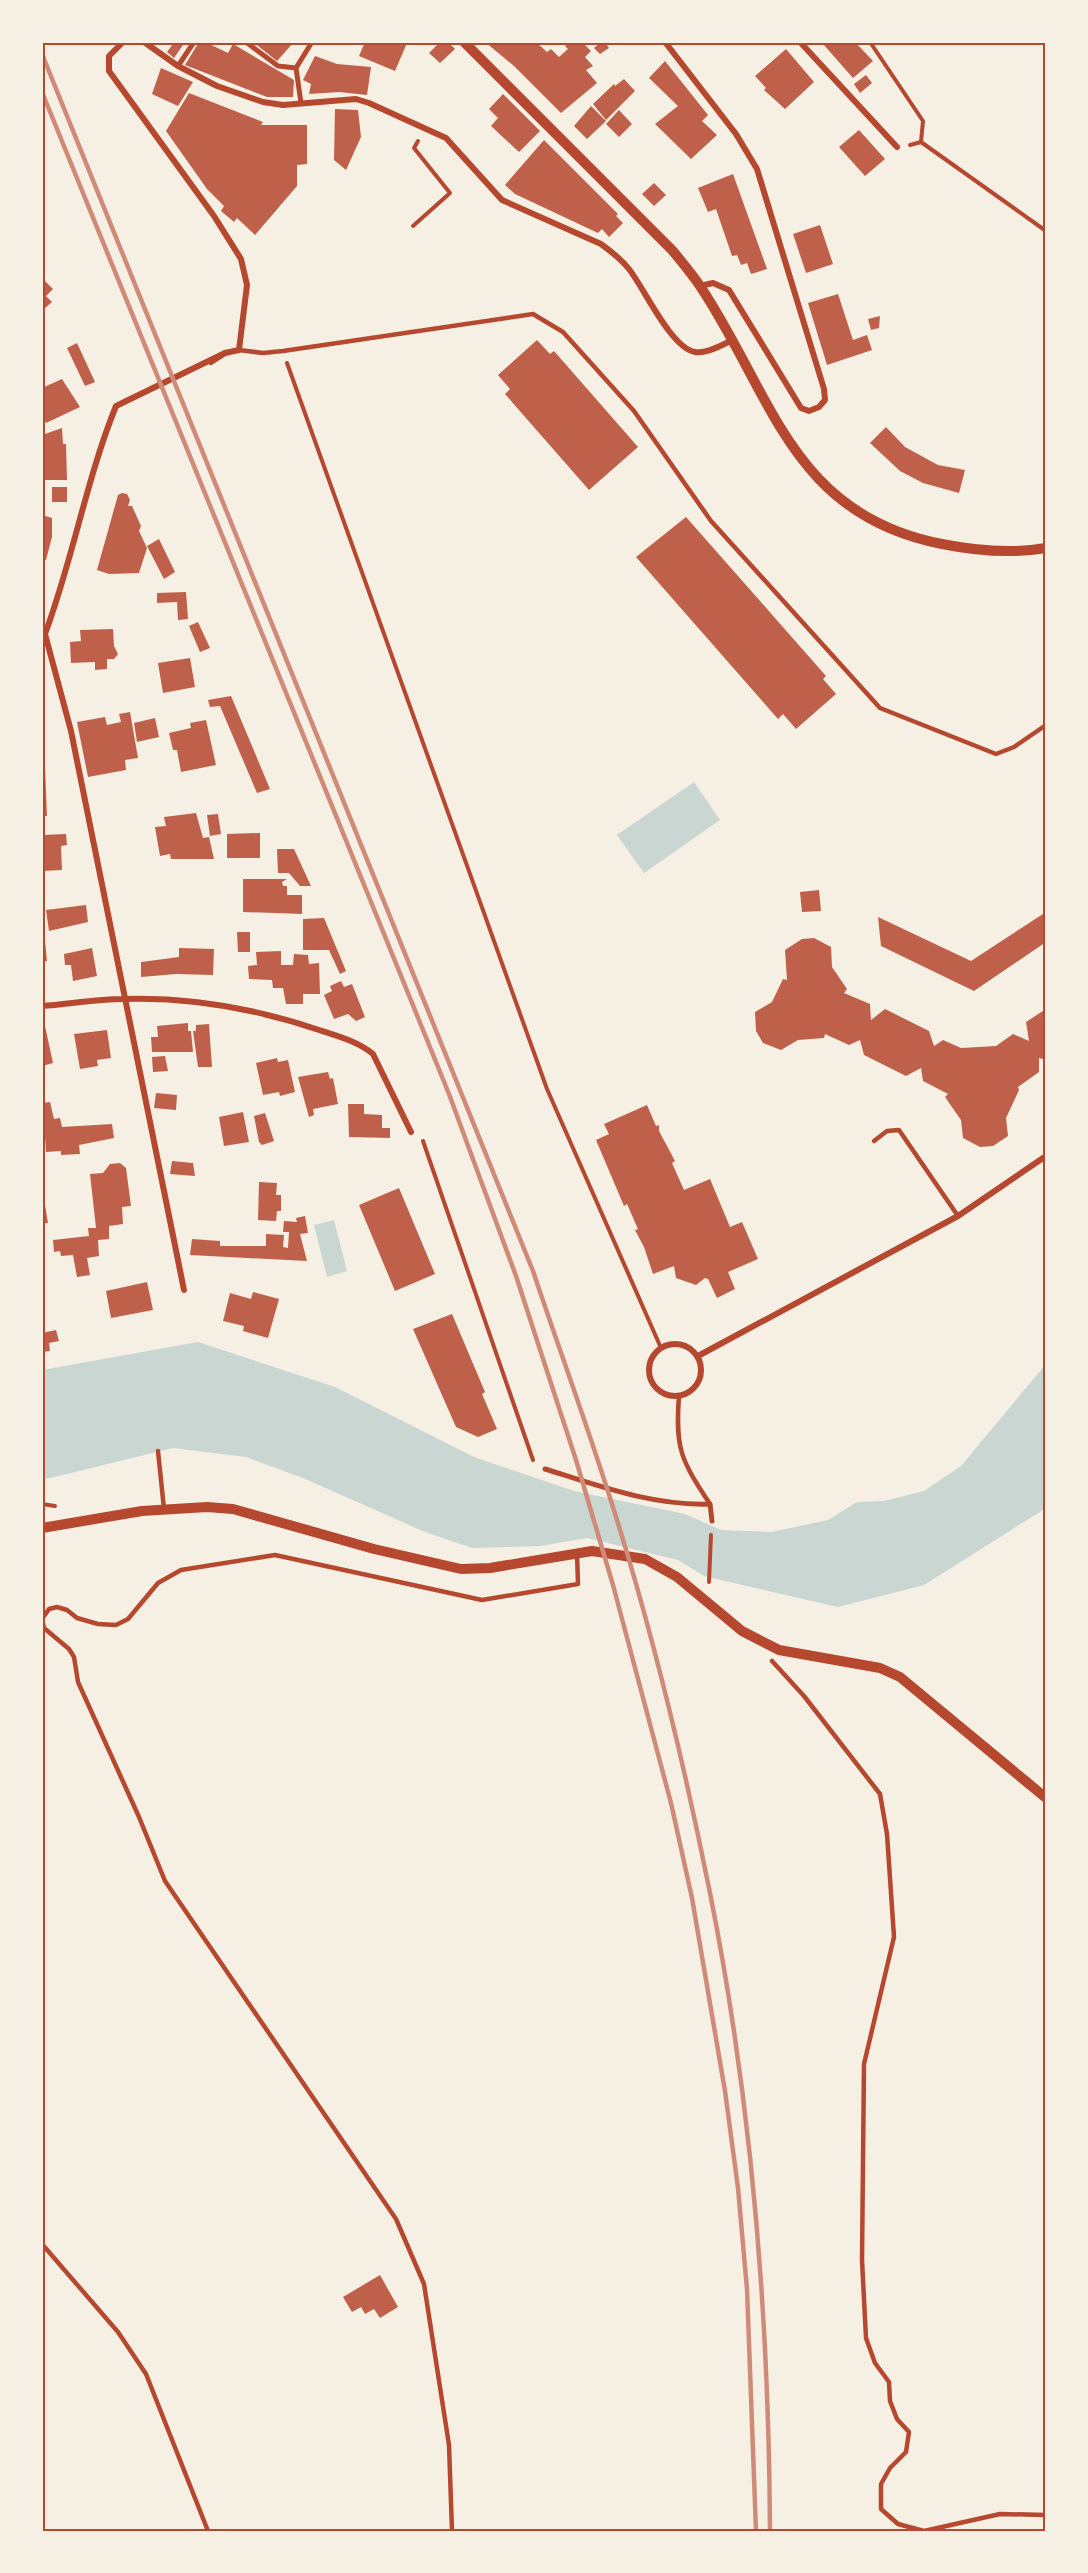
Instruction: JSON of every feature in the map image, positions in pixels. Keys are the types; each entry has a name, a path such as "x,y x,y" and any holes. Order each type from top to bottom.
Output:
{"street":[{"path":"123,42 109,56 109,71 214,216 241,259 247,285 239,350 225,353 116,406 97,455 64,583 43,634 71,731 184,1290"},
{"path":"144,42 178,66 217,86 263,102 301,103 356,99 446,138 501,200 601,244 614,253 630,270 664,325 685,346 695,352 731,341"},
{"path":"178,66 194,42"},
{"path":"246,42 278,66 296,68"},
{"path":"301,103 296,68 312,42"},
{"path":"464,42 672,250 700,286 792,448 838,497 885,527 925,541 977,550 1028,551 1046,548"},
{"path":"665,42 735,134 757,169 824,389 825,400 819,407 809,411 801,408 729,290 713,283 700,286"},
{"path":"800,42 897,147"},
{"path":"212,362 225,353"},
{"path":"42,1006 125,999 212,1005 256,1011 363,1046 373,1054 411,1132"},
{"path":"698,1356 958,1216 1046,1156"},
{"path":"671,1344 683,1345 698,1356 701,1368 700,1378 695,1387 679,1396 661,1392 650,1376 651,1361 661,1348 671,1344"},
{"path":"545,1468 632,1496 684,1505 710,1504 712,1521"},
{"path":"42,1528 170,1508 233,1509 380,1551 461,1569 490,1568 592,1551 645,1559 677,1577 742,1631 779,1650 880,1668 900,1677 1046,1798"}],"lane":[{"path":"239,350 263,353 283,351 533,314 562,332 634,411 711,521 880,708 996,754 1014,747 1046,725"},
{"path":"874,1141 887,1131 899,1130 958,1216"},
{"path":"679,1396 676,1435 687,1470 710,1504"},
{"path":"158,1451 170,1508"},
{"path":"452,2531 449,2445 424,2284 396,2219 165,1881 140,1816 78,1682 74,1657 69,1649 44,1628 42,1619 49,1609 57,1607 67,1610 77,1618 98,1624 116,1625 128,1619 158,1583 181,1570 275,1555 482,1600 578,1584 577,1554"},
{"path":"772,1661 811,1704 880,1794 887,1834 894,1937 864,2064 862,2260 866,2338 875,2363 889,2382 890,2402 897,2419 909,2432 906,2452 890,2468 881,2484 881,2509 898,2524 924,2531 1000,2514 1046,2515"},
{"path":"42,2244 117,2332 146,2374 208,2531"}],"path":[{"path":"870,42 923,121 921,142"},
{"path":"897,147 921,142 1046,231"},
{"path":"413,226 450,193 414,148"},
{"path":"283,351 546,1089 661,1348"},
{"path":"411,1132 423,1141 534,1464 545,1468"},
{"path":"42,1504 61,1505"},
{"path":"709,1582 712,1521"}],"shaded area":[{"path":"694,782 720,820 644,873 617,835"},
{"path":"334,1220 347,1271 327,1277 314,1225"},
{"path":"198,1342 335,1387 474,1457 574,1491 685,1514 721,1530 771,1532 828,1520 857,1502 884,1501 924,1491 961,1466 1046,1364 1046,1508 924,1585 838,1607 704,1576 678,1560 587,1538 540,1546 472,1548 425,1532 303,1478 246,1457 173,1448 42,1480 42,1370"}],"building":[{"path":"170,42 185,42 174,58 167,52 173,44"},
{"path":"199,42 205,42 228,53 233,44 294,80 293,97 267,97 185,65"},
{"path":"253,42 294,42 277,61"},
{"path":"365,42 407,43 395,71 359,56"},
{"path":"440,42 448,42 455,49 440,63 429,53"},
{"path":"485,42 536,42 547,52 551,49 559,57 568,49 565,46 569,42 582,42 591,51 585,57 593,66 586,70 597,83 561,113 514,66"},
{"path":"601,42 610,42 607,45 609,48 600,54 594,48"},
{"path":"825,42 855,42 873,61 853,78 823,44"},
{"path":"786,49 814,82 785,109 764,90 766,88 755,76"},
{"path":"315,56 337,64 371,67 367,95 339,92 309,94 311,84 303,80"},
{"path":"665,61 708,115 702,121 717,135 691,159 655,124 678,106 649,78"},
{"path":"161,68 193,82 178,106 152,94"},
{"path":"866,75 872,83 860,93 854,84"},
{"path":"624,79 635,91 606,120 593,104 614,84 615,86"},
{"path":"189,93 263,122 261,125 307,125 307,164 297,165 297,186 255,235 237,218 234,222 221,211 224,206 207,189 166,131"},
{"path":"503,94 540,131 519,152 491,126 498,118 489,109"},
{"path":"591,106 606,121 587,139 574,126"},
{"path":"335,109 358,110 361,137 346,170 334,160"},
{"path":"619,110 632,124 619,137 606,124"},
{"path":"859,130 885,159 865,176 839,147"},
{"path":"544,140 618,214 616,216 623,223 609,237 602,229 598,233 515,194 505,185"},
{"path":"733,174 767,269 751,274 747,263 741,265 737,255 732,256 716,209 708,212 698,188"},
{"path":"654,183 666,195 654,206 642,194"},
{"path":"820,225 833,264 806,273 793,234"},
{"path":"42,278 53,289 46,296 52,302 44,309"},
{"path":"838,294 853,340 867,335 872,350 827,365 808,303"},
{"path":"880,316 879,328 871,330 868,319"},
{"path":"537,340 550,354 554,351 638,447 589,490 505,394 510,389 498,375"},
{"path":"77,343 95,382 85,386 67,348"},
{"path":"62,379 80,407 46,423 42,415 42,388"},
{"path":"886,427 905,447 938,465 965,470 959,493 923,483 900,471 870,443"},
{"path":"62,428 63,444 66,444 67,480 42,480 42,435"},
{"path":"52,487 67,487 67,502 52,502"},
{"path":"127,494 130,500 128,506 132,506 141,526 139,531 147,548 139,573 109,574 97,570 118,495"},
{"path":"42,515 52,518 52,537 46,560 42,560"},
{"path":"686,517 826,676 823,679 836,694 796,729 783,714 778,719 636,557"},
{"path":"159,539 175,572 164,579 147,546"},
{"path":"186,592 188,619 178,620 177,602 157,603 157,593"},
{"path":"198,622 210,648 200,652 189,626"},
{"path":"113,629 114,646 118,654 114,659 107,659 107,669 95,670 95,662 71,663 70,642 81,641 80,630"},
{"path":"190,658 195,687 163,693 158,663"},
{"path":"231,696 270,789 257,793 220,706 210,707 208,700"},
{"path":"130,712 138,758 125,760 126,770 88,777 77,722 105,717 107,725 121,722 119,714"},
{"path":"155,718 159,737 137,742 134,723"},
{"path":"206,720 216,765 181,772 177,750 173,750 169,733 191,728 190,723"},
{"path":"42,742 44,742 47,816 42,816"},
{"path":"196,813 203,838 209,837 214,859 171,859 170,854 160,856 155,827 166,826 164,817"},
{"path":"218,814 221,834 210,836 207,815"},
{"path":"260,833 260,858 227,858 227,834"},
{"path":"66,834 67,845 61,846 62,870 42,871 42,835"},
{"path":"277,849 294,849 311,886 300,886 289,873 278,873"},
{"path":"243,879 287,879 282,882 283,886 287,886 287,895 302,895 302,914 243,912"},
{"path":"819,890 821,911 802,912 800,892"},
{"path":"86,905 88,922 49,931 46,910"},
{"path":"1046,912 1046,942 974,991 881,946 878,917 971,961"},
{"path":"324,918 346,971 340,974 329,950 303,950 303,919"},
{"path":"237,932 250,932 250,952 238,952"},
{"path":"814,938 831,947 832,967 847,989 844,993 870,1004 871,1020 885,1009 929,1031 934,1046 943,1040 961,1048 996,1046 1013,1034 1029,1041 1026,1022 1046,1009 1046,1060 1039,1058 1039,1072 1018,1087 1019,1090 1006,1118 1008,1136 993,1146 980,1147 963,1138 961,1120 945,1097 948,1094 923,1081 921,1068 906,1076 864,1055 860,1040 849,1045 825,1034 824,1038 798,1040 781,1050 763,1043 756,1031 755,1012 772,1002 783,979 787,980 785,950 802,939"},
{"path":"42,941 45,941 47,961 42,962"},
{"path":"92,948 97,976 73,981 71,965 65,965 64,954"},
{"path":"179,948 214,949 213,975 176,974 141,977 141,962 179,957"},
{"path":"281,951 281,965 293,965 294,954 308,955 309,964 319,963 320,994 303,994 303,1004 286,1004 283,988 273,988 272,980 249,979 248,966 257,965 256,952"},
{"path":"341,981 344,987 352,984 365,1017 356,1021 348,1014 334,1019 324,995 332,991 330,986"},
{"path":"188,1023 193,1052 152,1052 151,1037 158,1037 157,1026"},
{"path":"209,1024 212,1067 198,1067 193,1031 196,1031 196,1025"},
{"path":"42,1026 45,1026 53,1063 42,1066"},
{"path":"107,1030 111,1058 97,1060 98,1066 80,1069 74,1034"},
{"path":"165,1056 168,1071 153,1072 152,1057"},
{"path":"277,1058 278,1062 288,1060 295,1092 280,1096 279,1092 263,1095 256,1063"},
{"path":"328,1072 330,1079 333,1078 338,1104 313,1109 314,1115 309,1117 298,1077"},
{"path":"156,1093 177,1095 176,1110 154,1108"},
{"path":"50,1102 54,1119 60,1118 62,1127 112,1124 114,1138 79,1145 80,1154 61,1155 61,1151 46,1152 45,1137 42,1137 42,1103"},
{"path":"348,1104 364,1104 364,1114 382,1115 382,1128 390,1128 390,1138 349,1137"},
{"path":"647,1105 675,1161 672,1163 684,1190 710,1179 730,1227 742,1222 758,1259 728,1272 735,1289 717,1298 708,1279 705,1278 696,1285 676,1278 674,1266 653,1274 644,1247 635,1230 638,1229 627,1204 624,1206 596,1140 609,1134 604,1124"},
{"path":"243,1112 249,1142 224,1146 219,1117"},
{"path":"265,1113 274,1141 262,1145 259,1142 254,1116"},
{"path":"172,1161 193,1163 195,1176 170,1174"},
{"path":"120,1163 126,1168 131,1206 122,1207 123,1224 109,1226 109,1239 98,1240 99,1256 87,1258 90,1275 77,1277 73,1255 61,1256 60,1251 54,1252 53,1240 89,1236 88,1228 96,1228 90,1174 103,1173 110,1164"},
{"path":"259,1182 277,1183 276,1195 281,1195 281,1211 277,1211 276,1221 258,1220"},
{"path":"399,1188 435,1274 395,1291 359,1205"},
{"path":"45,1205 48,1223 42,1224 42,1206"},
{"path":"305,1216 308,1233 300,1234 307,1261 190,1255 192,1239 220,1241 220,1246 266,1246 266,1234 284,1235 283,1247 288,1248 289,1232 283,1232 284,1221 297,1222 296,1218"},
{"path":"147,1282 153,1310 111,1318 106,1291"},
{"path":"253,1292 279,1299 268,1338 243,1331 244,1326 223,1321 230,1293 251,1299"},
{"path":"452,1314 485,1392 482,1394 497,1429 478,1437 456,1427 413,1329"},
{"path":"56,1330 59,1341 49,1343 50,1351 42,1352 42,1333"},
{"path":"380,2275 398,2307 380,2318 374,2309 365,2314 361,2307 352,2312 343,2297"}],"railway":[{"path":"42,54 533,1271 598,1461 631,1567 661,1675 699,1839 725,1972 737,2051 762,2291 770,2531"},
{"path":"42,92 449,1094 516,1276 576,1460 613,1585 671,1803 692,1898 725,2091 738,2188 747,2289 756,2531"}]}
